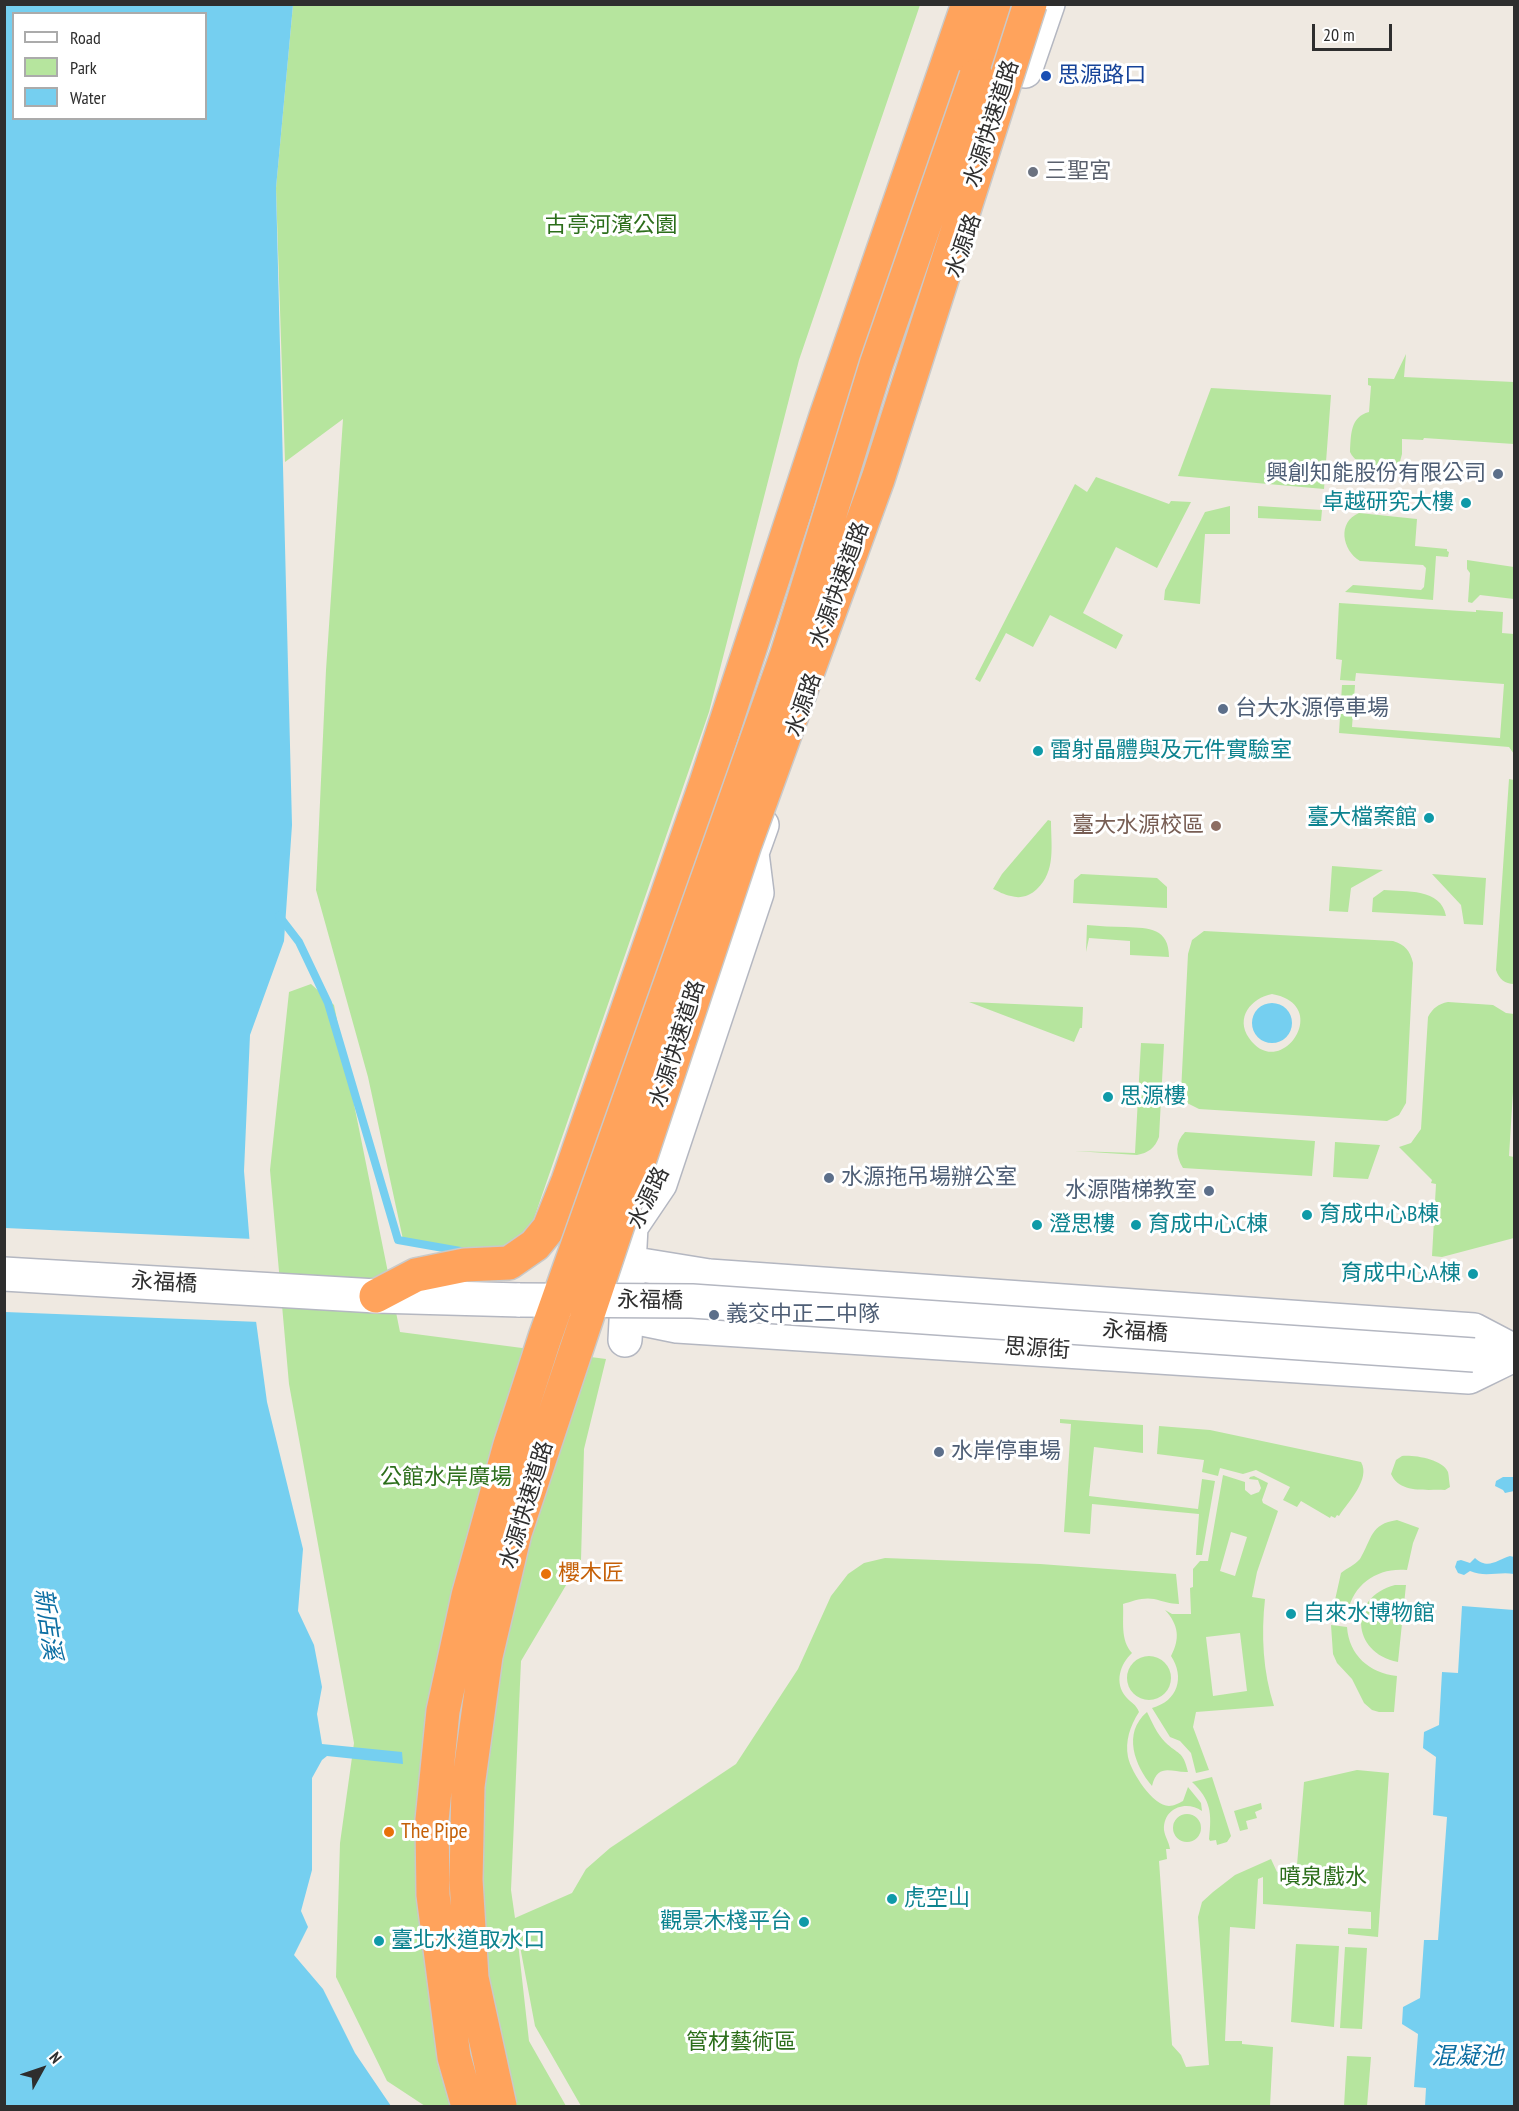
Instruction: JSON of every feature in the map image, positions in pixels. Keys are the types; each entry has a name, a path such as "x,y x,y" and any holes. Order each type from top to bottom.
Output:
{"highway":[{"path":"376,1296 416,1275 465,1265 508,1263 535,1245 549,1228 568,1181 706,783 826,416 968,4"},
{"name":"水源快速道路","path":"468,2106 454,2057 433,1895 432,1820 443,1711 468,1596 510,1445 545,1337 787,654 876,365 976,76 997,4"},
{"name":"水源快速道路","path":"500,2106 472,1978 466,1880 468,1786 486,1656 515,1533 745,844 878,479 1030,4"}],"street":[{"name":"水源路","path":"626,1328 631,1227 660,1184 757,893 752,853 1048,4"},
{"path":"631,1227 616,1173 707,908 733,884 752,853"},
{"path":"519,1300 562,1284 597,1260 622,1230 730,916 733,884"},
{"path":"629,1263 709,1276 1474,1330 1515,1353"},
{"name":"永福橋","path":"4,1274 376,1296 692,1301 1474,1356 1515,1353"},
{"name":"思源街","path":"626,1328 677,1326 1469,1377 1515,1353"}],"green space":[{"name":"古亭河濱公園","path":"293,5 920,5 799,360 709,712 522,1253 404,1244 368,1077 316,890 326,670 343,419 285,462 276,188"},
{"path":"1406,354 1404,377 1514,382 1514,444 1424,438 1423,440 1402,439 1402,454 1398,469 1371,467 1354,458 1350,452 1353,428 1358,418 1369,412 1371,386 1368,385 1368,378 1394,379"},
{"path":"1211,388 1331,395 1324,489 1178,476"},
{"path":"1096,477 1169,504 1171,501 1191,502 1157,568 1116,547 1083,613 1123,635 1116,649 1050,615 1033,647 1006,633 980,682 975,679 1075,484 1087,492"},
{"path":"1230,506 1230,534 1205,534 1200,604 1164,600 1165,590 1205,512"},
{"path":"1258,506 1322,510 1321,521 1258,518"},
{"path":"1359,513 1417,519 1415,546 1447,549 1448,557 1436,556 1433,600 1345,592 1353,585 1421,590 1424,587 1426,568 1423,565 1360,561 1354,556 1344,536 1347,523"},
{"path":"1467,560 1514,567 1514,599 1480,595 1472,603 1468,602 1470,573 1467,569"},
{"path":"1339,603 1503,612 1502,633 1514,634 1514,754 1509,747 1339,733 1342,685 1355,685 1352,727 1500,738 1504,684 1356,673 1355,681 1340,680 1342,660 1336,659"},
{"path":"1509,779 1514,780 1514,984 1503,980 1496,970"},
{"path":"1048,820 1051,821 1052,849 1050,866 1043,882 1034,891 1021,897 1014,897 993,889 1002,874"},
{"path":"1332,866 1383,870 1351,888 1348,912 1329,911"},
{"path":"1081,874 1157,878 1167,887 1167,908 1073,903 1074,880"},
{"path":"1432,874 1486,878 1483,925 1464,924 1461,905"},
{"path":"1384,890 1421,893 1430,896 1443,907 1446,916 1372,912 1373,898"},
{"path":"1087,925 1150,929 1166,940 1169,957 1130,955 1130,941 1089,938 1086,952"},
{"path":"1204,931 1393,941 1404,946 1409,951 1413,963 1406,1103 1399,1115 1387,1121 1199,1109 1187,1103 1181,1092 1188,954 1192,940","holes":["1272,994 1290,1001 1299,1012 1300,1025 1295,1037 1286,1047 1274,1052 1261,1049 1245,1031 1247,1010 1264,996"]},
{"path":"311,984 334,1005 400,1332 606,1359 584,1449 581,1560 521,1661 511,1890 515,1918 572,1893 586,1869 610,1848 736,1764 798,1669 831,1596 848,1574 864,1563 885,1558 1040,1564 1176,1574 1179,1604 1146,1599 1123,1604 1124,1636 1132,1653 1124,1663 1119,1680 1122,1692 1139,1712 1131,1728 1127,1745 1128,1757 1138,1779 1163,1805 1171,1806 1183,1801 1188,1787 1201,1803 1202,1811 1183,1806 1171,1811 1167,1816 1164,1830 1170,1849 1166,1849 1167,1859 1159,1861 1172,2045 1181,2055 1186,2067 1209,2065 1198,1917 1202,1902 1235,1875 1271,1859 1277,1872 1297,1865 1304,1782 1357,1770 1389,1773 1378,1937 1348,1934 1348,1928 1371,1929 1371,1912 1263,1904 1263,1877 1258,1879 1255,1929 1230,1927 1225,2041 1242,2041 1242,2044 1273,2047 1270,2106 581,2106 535,2026 516,1925 529,2041 566,2106 425,2106 387,2081 336,1977 340,1843 354,1743 289,1384 270,1170 289,992"},
{"path":"969,1002 1083,1007 1082,1028 1074,1042"},
{"path":"1448,1002 1493,1005 1506,1013 1514,1014 1514,1076 1509,1156 1514,1157 1514,1238 1442,1257 1432,1256 1436,1184 1431,1183 1432,1180 1399,1147 1411,1143 1421,1129 1428,1017 1436,1007"},
{"path":"1141,1043 1164,1044 1159,1137 1155,1144 1148,1151 1137,1155 1075,1151 1135,1153"},
{"path":"1185,1132 1315,1141 1312,1176 1183,1168 1177,1149 1179,1140"},
{"path":"1335,1142 1380,1145 1368,1179 1333,1177"},
{"path":"1060,1419 1143,1425 1143,1453 1094,1447 1089,1496 1198,1509 1202,1479 1215,1481 1202,1555 1196,1555 1199,1514 1092,1504 1090,1534 1064,1532 1071,1424 1060,1423"},
{"path":"1159,1426 1210,1430 1361,1462 1363,1476 1357,1490 1339,1516 1330,1518 1301,1501 1297,1507 1283,1500 1290,1487 1256,1470 1243,1474 1220,1468 1218,1476 1202,1472 1204,1460 1157,1454"},
{"path":"1402,1456 1421,1457 1440,1464 1448,1472 1450,1487 1445,1490 1422,1490 1401,1485 1391,1474 1396,1460"},
{"path":"1223,1475 1245,1482 1245,1490 1251,1495 1259,1492 1261,1488 1258,1480 1249,1479 1250,1477 1254,1476 1268,1483 1263,1503 1278,1511 1257,1572 1252,1597 1265,1599 1264,1653 1267,1680 1274,1706 1196,1712 1193,1727 1209,1770 1196,1773 1191,1753 1180,1741 1170,1737 1152,1708 1168,1700 1178,1680 1178,1672 1171,1656 1176,1644 1177,1632 1165,1610 1172,1614 1191,1614 1190,1588 1193,1587 1193,1569 1200,1561 1208,1561","holes":["1231,1532 1247,1537 1235,1576 1220,1571","1240,1633 1247,1691 1213,1696 1206,1637"]},
{"path":"1397,1520 1419,1528 1407,1570 1378,1574 1369,1579 1356,1592 1348,1611 1333,1609 1341,1573 1360,1559 1377,1529 1388,1522"},
{"path":"1395,1585 1406,1585 1398,1662 1382,1657 1371,1648 1364,1637 1361,1625 1363,1612 1369,1601 1380,1591"},
{"path":"1331,1625 1347,1627 1356,1654 1369,1667 1397,1676 1394,1712 1372,1710 1364,1703 1352,1679 1337,1663 1333,1654"},
{"path":"1149,1656 1165,1662 1171,1678 1165,1694 1149,1700 1133,1694 1127,1678 1133,1662"},
{"path":"1147,1712 1162,1739 1182,1756 1188,1772 1162,1771 1152,1786 1136,1759 1133,1739 1139,1720"},
{"path":"1212,1777 1231,1836 1227,1842 1217,1845 1216,1840 1210,1841 1209,1839 1210,1814 1207,1801 1192,1782"},
{"path":"1261,1803 1262,1809 1255,1812 1257,1818 1246,1821 1248,1829 1240,1831 1234,1811"},
{"path":"1187,1814 1197,1818 1201,1828 1197,1838 1187,1842 1177,1838 1173,1828 1177,1818"},
{"path":"1296,1944 1339,1946 1334,2027 1291,2022"},
{"path":"1345,1947 1367,1948 1362,2029 1340,2028"},
{"path":"1347,2056 1371,2057 1367,2106 1344,2106"}],"water":[{"name":"新店溪","path":"5,5 293,5 276,188 292,825 284,941 250,1035 244,1171 256,1321 267,1402 303,1549 298,1611 314,1645 322,1687 317,1714 322,1744 402,1752 403,1764 327,1756 322,1760 312,1778 312,1870 301,1911 308,1927 294,1955 323,1989 355,2053 391,2106 5,2106"},
{"path":"1272,1003 1280,1004 1286,1009 1291,1015 1291,1031 1286,1037 1280,1042 1272,1043 1264,1042 1258,1037 1253,1031 1252,1023 1253,1015 1258,1009 1264,1004"},
{"path":"1503,1477 1514,1477 1514,1491 1505,1493 1495,1486 1496,1481"},
{"path":"1510,1556 1514,1557 1514,1574 1482,1574 1470,1571 1464,1575 1458,1573 1455,1567 1457,1561 1461,1560 1470,1563 1475,1558 1488,1564"},
{"name":"混凝池","path":"1462,1606 1514,1610 1514,2106 1425,2106 1426,2088 1414,2087 1418,2034 1402,2024 1403,2007 1420,1998 1424,1940 1438,1940 1447,1817 1433,1815 1436,1757 1423,1748 1424,1732 1439,1725 1442,1672 1458,1673"}],"pier":[{"path":"5,1228 253,1239 260,1322 5,1312"}],"waterway":[{"path":"279,916 299,942 328,1003 398,1240 466,1252"}],"place":[{"name":"思源路口","path":"1046,76"},
{"name":"三聖宮","path":"1033,172"},
{"name":"興創知能股份有限公司","path":"1498,474"},
{"name":"卓越研究大樓","path":"1466,503"},
{"name":"台大水源停車場","path":"1223,709"},
{"name":"雷射晶體與及元件實驗室","path":"1038,751"},
{"name":"臺大檔案館","path":"1429,818"},
{"name":"臺大水源校區","path":"1216,826"},
{"name":"思源樓","path":"1108,1097"},
{"name":"水源拖吊場辦公室","path":"829,1178"},
{"name":"水源階梯教室","path":"1209,1191"},
{"name":"育成中心B棟","path":"1307,1215"},
{"name":"澄思樓","path":"1037,1225"},
{"name":"育成中心C棟","path":"1136,1225"},
{"name":"育成中心A棟","path":"1473,1274"},
{"name":"義交中正二中隊","path":"714,1315"},
{"name":"水岸停車場","path":"939,1452"},
{"name":"櫻木匠","path":"546,1574"},
{"name":"自來水博物館","path":"1291,1614"},
{"name":"The Pipe","path":"389,1832"},
{"name":"虎空山","path":"892,1899"},
{"name":"觀景木棧平台","path":"804,1922"},
{"name":"臺北水道取水口","path":"379,1941"}],"park label":[{"name":"公館水岸廣場","path":"446,1478"},
{"name":"噴泉戲水","path":"1323,1878"},
{"name":"管材藝術區","path":"741,2043"}]}
